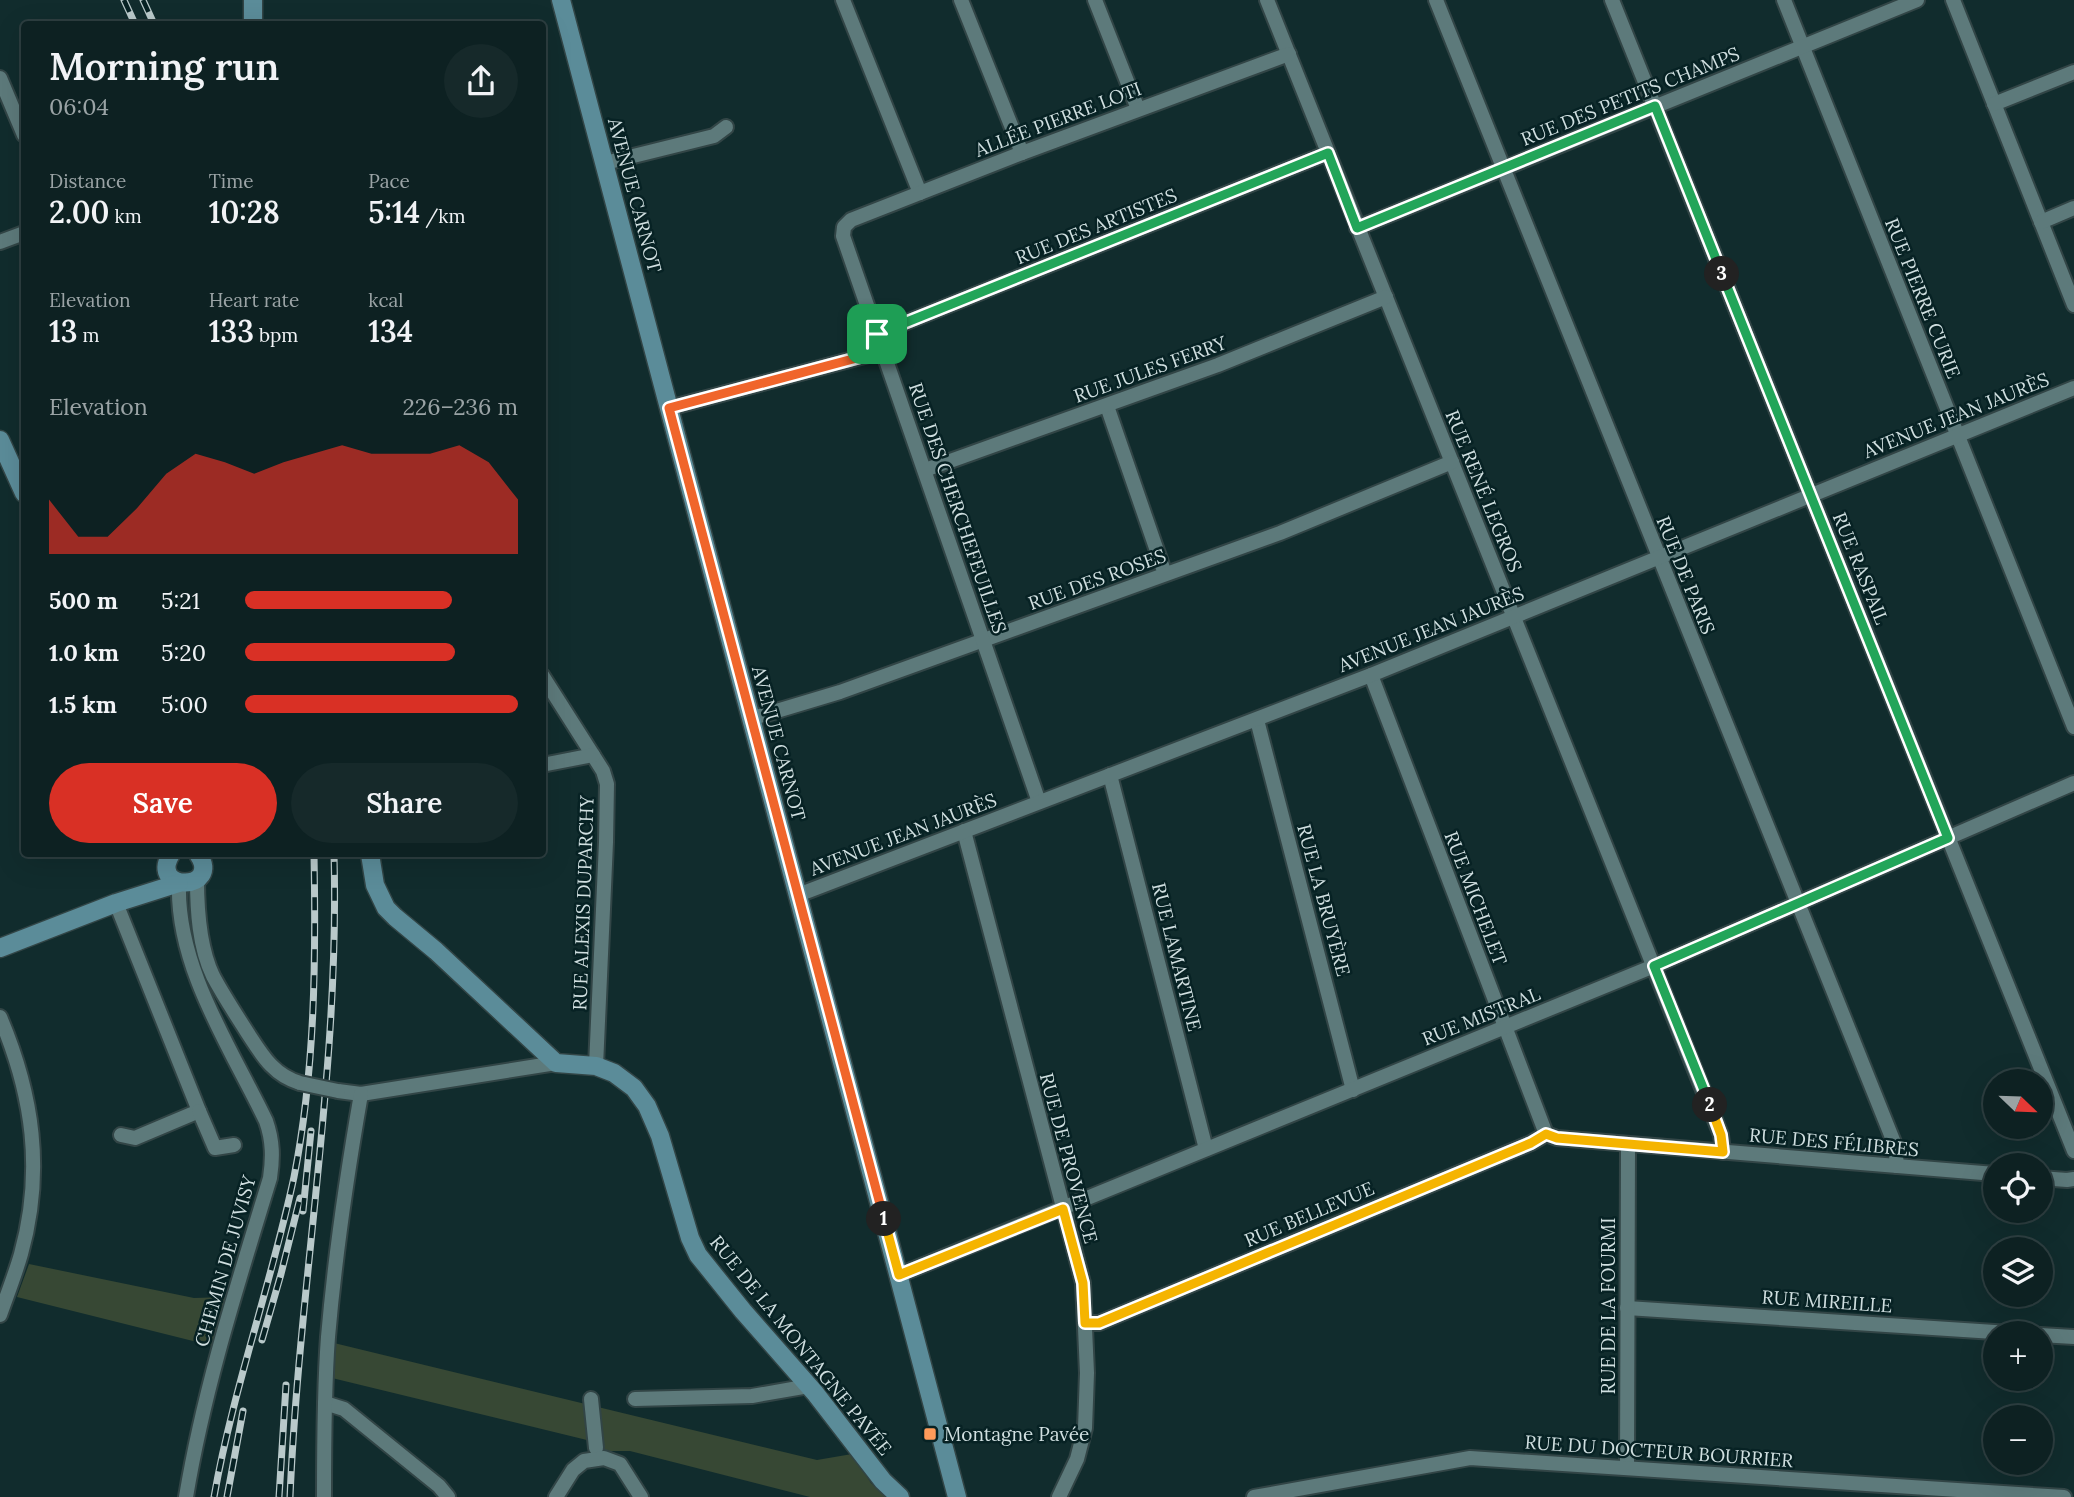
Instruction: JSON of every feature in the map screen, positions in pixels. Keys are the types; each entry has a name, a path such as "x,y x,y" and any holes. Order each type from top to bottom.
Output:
{"street":[{"path":"253,0 253,21"},
{"name":"AVENUE CARNOT","path":"563,0 750,719 957,1497"},
{"path":"843,0 920,193"},
{"path":"961,0 1022,153"},
{"path":"1095,0 1138,108"},
{"name":"RUE RENÉ LEGROS","path":"1267,0 1721,1135 1723,1152"},
{"name":"RUE DE PARIS","path":"1436,0 1895,1145 1897,1166"},
{"name":"RUE RASPAIL","path":"1612,0 2074,1151"},
{"name":"RUE PIERRE CURIE","path":"1784,0 2074,727"},
{"name":"RUE DES PETITS CHAMPS","path":"1357,228 1917,0"},
{"path":"1953,0 2074,305"},
{"name":"ALLÉE PIERRE LOTI","path":"844,227 851,220 1022,153 1289,54"},
{"path":"1994,104 2074,72"},
{"path":"0,78 21,128"},
{"path":"606,163 714,136 726,127"},
{"name":"RUE DES ARTISTES","path":"877,334 1328,153"},
{"path":"2040,222 2074,208"},
{"name":"RUE DES CHERCHEFEUILLES","path":"844,227 843,236 1039,802"},
{"path":"0,242 21,234"},
{"name":"RUE JULES FERRY","path":"925,470 1218,365 1387,297"},
{"path":"669,408 883,351"},
{"name":"AVENUE JEAN JAURÈS","path":"798,894 1371,675 2074,388"},
{"path":"1107,406 1165,574"},
{"path":"0,440 21,486"},
{"name":"RUE DES ROSES","path":"750,719 840,692 1280,533 1452,462"},
{"name":"RUE MICHELET","path":"1371,675 1546,1134"},
{"name":"RUE ALEXIS DUPARCHY","path":"546,681 603,771 607,784 596,1066"},
{"name":"RUE LA BRUYÈRE","path":"1257,720 1353,1090"},
{"path":"546,764 593,755"},
{"name":"RUE LAMARTINE","path":"1110,775 1206,1149"},
{"name":"RUE MISTRAL","path":"899,1275 1654,966 2074,783"},
{"name":"RUE DE PROVENCE","path":"964,831 1083,1283 1088,1384 1085,1428 1077,1459 1061,1497"},
{"path":"0,948 116,903 179,883 190,883 197,879 202,870 201,857"},
{"path":"370,857 375,885 386,908 436,951 555,1063"},
{"path":"169,859 170,877 179,883"},
{"path":"116,903 152,879 169,859"},
{"name":"RUE DE LA MONTAGNE PAVÉE","path":"197,879 200,924 213,975 271,1067 287,1079 361,1094 555,1063 596,1066 614,1073 635,1088 647,1106 660,1136 690,1238 698,1255 809,1386 874,1471 900,1497"},
{"name":"RUE DE LA MONTAGNE PAVÉE","path":"179,883 200,924"},
{"name":"CHEMIN DE JUVISY","path":"179,883 180,914 191,962 218,1026 266,1122 271,1137 272,1160 270,1178 198,1429 186,1497"},
{"path":"116,903 215,1148 234,1145"},
{"path":"0,1017 20,1068 33,1139 34,1166 33,1192 21,1255 0,1315"},
{"path":"0,1040 20,1068"},
{"path":"324,1497 328,1337 361,1094"},
{"path":"121,1135 135,1138 200,1111"},
{"name":"RUE DES FÉLIBRES","path":"1546,1134 1557,1138 1628,1145 1983,1173"},
{"name":"RUE BELLEVUE","path":"1085,1323 1099,1323 1531,1143 1546,1134"},
{"name":"RUE DE LA FOURMI","path":"1627,1468 1628,1145"},
{"path":"2053,1179 2074,1179"},
{"name":"RUE MIREILLE","path":"1627,1308 1983,1331"},
{"path":"2053,1336 2074,1337"},
{"path":"635,1399 752,1396 809,1386"},
{"path":"592,1399 600,1453"},
{"path":"325,1403 344,1409 449,1497"},
{"path":"556,1497 573,1470 600,1453"},
{"path":"600,1453 620,1464 641,1497"},
{"name":"RUE DU DOCTEUR BOURRIER","path":"1254,1497 1469,1458 2064,1497"}],"green space":[{"path":"29,1264 194,1298 227,1297 213,1346 17,1297"},
{"path":"334,1343 817,1460 852,1454 871,1483 887,1497 810,1497 630,1451 597,1451 595,1442 332,1378"}],"railway":[{"path":"124,0 134,21"},
{"path":"143,0 153,21"},
{"path":"214,1497 231,1417 285,1217 301,1137 313,1016 314,857"},
{"path":"290,1497 331,1015 334,857"},
{"path":"303,1211 311,1131"},
{"path":"262,1340 300,1198"},
{"path":"279,1497 286,1385"},
{"path":"227,1497 243,1411"}],"place":[{"name":"Montagne Pavée","path":"930,1434"}],"route":[{"path":"1655,106 1948,838 1654,966 1721,1135 1723,1152 1557,1138 1546,1134 1531,1143 1099,1323 1085,1323 1083,1283 1063,1209 899,1275 669,408 883,351 877,334 1328,153 1357,228 1655,106"}]}
